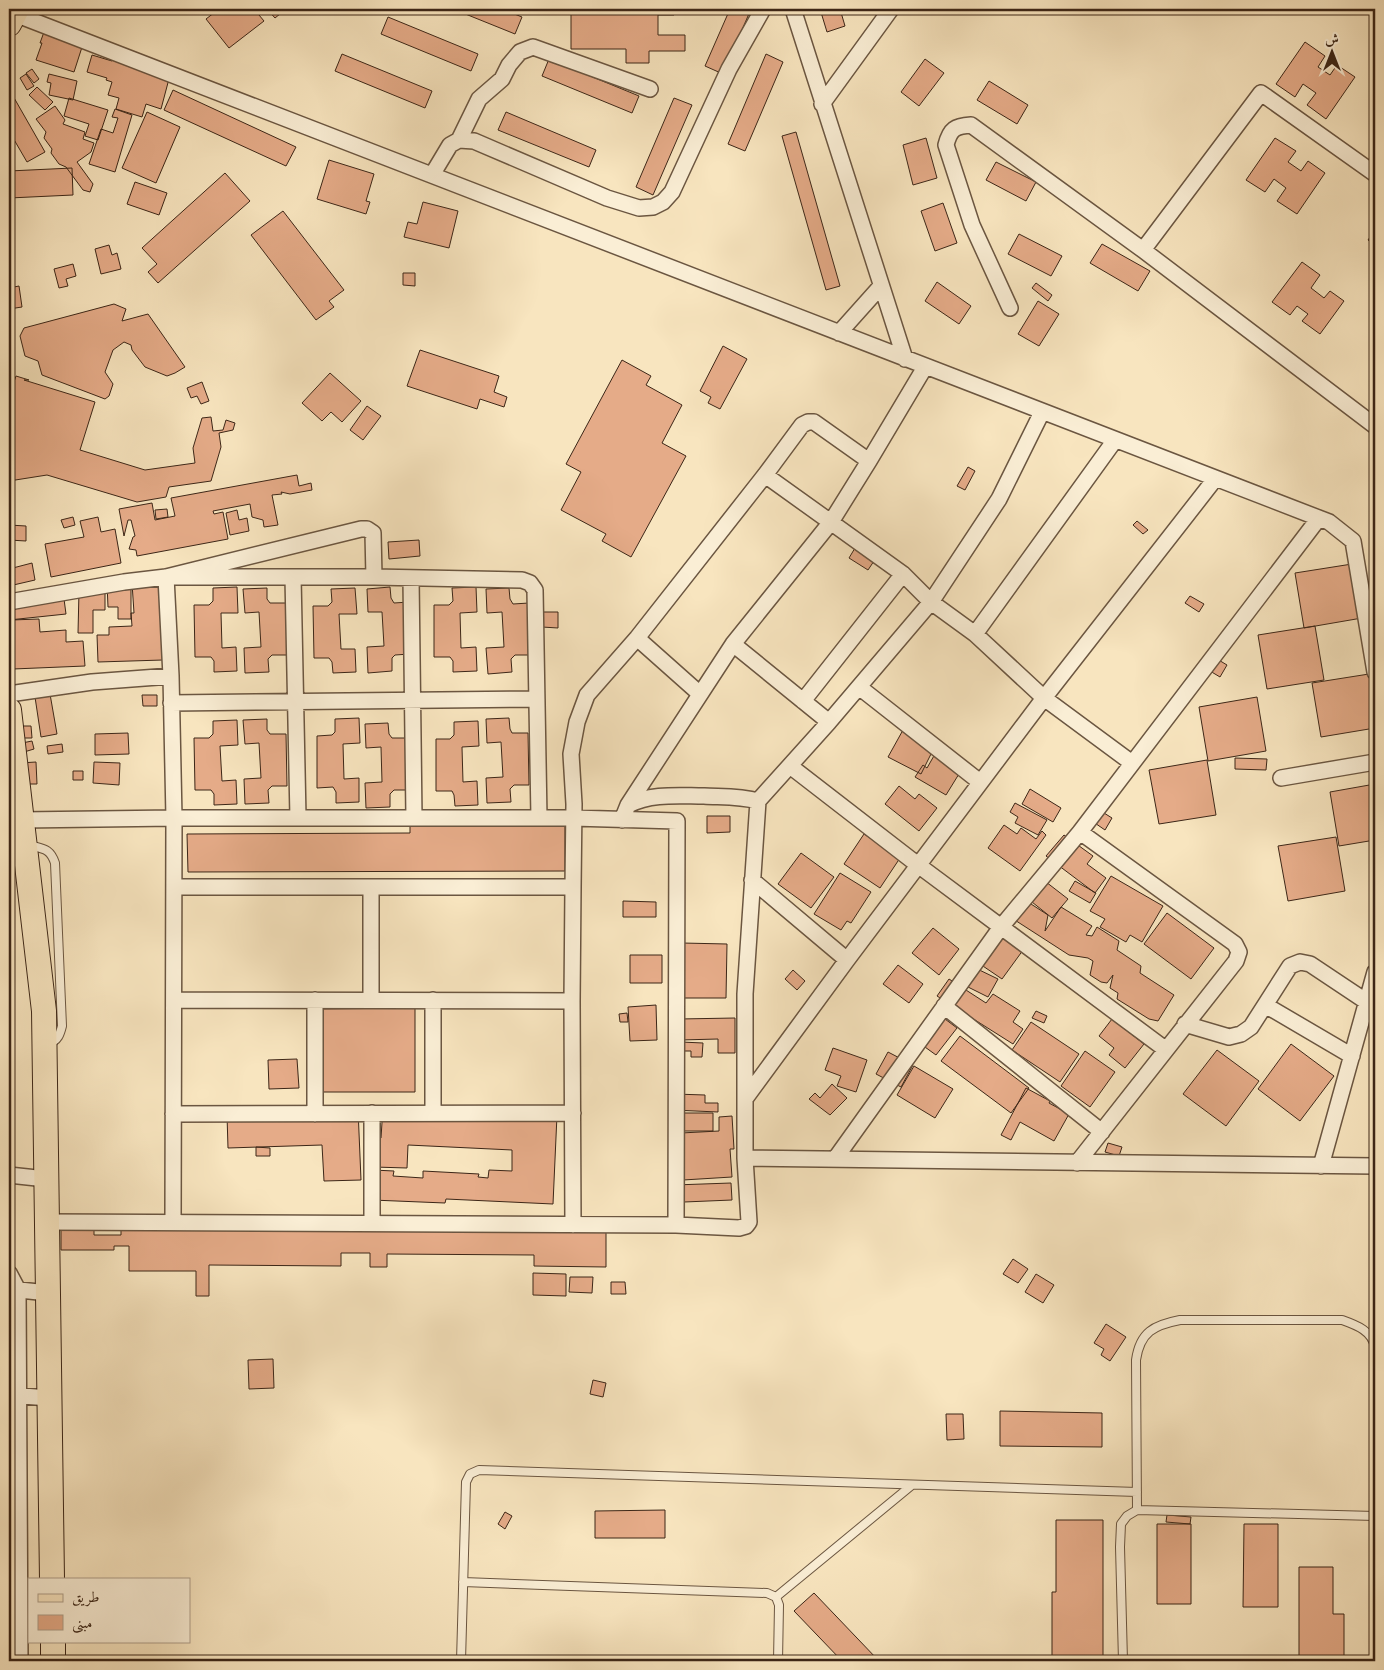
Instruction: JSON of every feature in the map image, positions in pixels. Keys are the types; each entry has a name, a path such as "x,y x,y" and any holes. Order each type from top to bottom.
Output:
{"main road":[{"path":"9,710 18,833 44,1011 52,1578"},
{"path":"53,1642 53,1661"}],"street":[{"path":"432,175 450,145 459,140 474,141 607,198 639,208 653,207 663,202 672,192 729,69 763,9"},
{"path":"793,9 905,359"},
{"path":"822,104 891,9"},
{"path":"13,16 432,175 1329,522 1353,541 1375,672"},
{"path":"459,140 479,99 502,79 509,65 520,52 533,47 650,89"},
{"path":"1144,250 1261,93 1375,174"},
{"path":"1010,308 972,224 946,145 948,136 961,125 971,125 1144,250 1375,426"},
{"path":"839,333 881,286"},
{"path":"622,820 628,805 733,644 831,522 925,367"},
{"path":"47,1222 573,1225 740,1228 746,1226 749,1222 745,1158 745,994 758,801 829,722 931,602 999,499 1042,412"},
{"path":"573,1225 572,1001 574,804 571,754 577,722 587,695 638,638 802,425 814,422 869,461"},
{"path":"975,634 1115,440"},
{"path":"764,475 903,574 931,602 975,634 1044,698 1132,763"},
{"path":"745,1099 980,782 1215,478"},
{"path":"835,1159 1001,927 1080,832 1319,518"},
{"path":"166,577 361,529 368,529 373,533 374,577"},
{"path":"803,700 903,574"},
{"path":"166,577 171,676 174,818 173,1224"},
{"path":"9,602 124,582 166,577 374,577 522,580 530,583 535,590 539,818"},
{"path":"293,577 298,818"},
{"path":"412,578 414,818"},
{"path":"638,638 700,694"},
{"path":"733,644 829,722"},
{"path":"9,694 92,682 171,676"},
{"path":"859,687 980,782"},
{"path":"171,703 537,698"},
{"path":"1281,778 1375,762"},
{"path":"790,766 918,865 1165,1049"},
{"path":"628,805 637,800 662,796 744,797 758,801"},
{"path":"18,833 174,818 573,818 677,821 676,1226"},
{"path":"1078,1163 1165,1049 1236,961 1238,952 1235,944 1080,832"},
{"path":"752,880 847,960"},
{"path":"174,887 573,887"},
{"path":"371,887 371,1000"},
{"path":"1185,1024 1229,1037 1241,1034 1251,1027 1290,966 1300,962 1310,964 1368,1013"},
{"path":"1321,1166 1352,1056 1368,1013 1375,972"},
{"path":"174,1000 572,1001"},
{"path":"314,1000 314,1114"},
{"path":"433,1000 433,1113"},
{"path":"1265,1005 1352,1056"},
{"path":"944,1006 1102,1132"},
{"path":"372,1113 372,1224"},
{"path":"173,1114 573,1113"},
{"path":"745,1158 1375,1166"},
{"path":"9,1175 46,1179"},
{"path":"9,1273 13,1290 20,1661"},
{"path":"13,1290 48,1293"},
{"path":"14,1395 50,1398"}],"lane":[{"path":"1137,1510 1136,1360 1138,1346 1146,1333 1165,1323 1180,1320 1342,1320 1358,1325 1374,1342 1375,1348"},
{"path":"1375,1463 1375,1661"},
{"path":"461,1661 466,1482 470,1474 480,1470 1137,1492"},
{"path":"776,1597 912,1485"},
{"path":"1123,1661 1121,1524 1127,1516 1137,1510 1375,1516"},
{"path":"463,1582 767,1593 776,1597 779,1605 778,1661"}],"building":[{"path":"164,9 184,9 182,14"},
{"path":"219,9 254,9 264,21 229,48 206,19"},
{"path":"267,9 286,9 275,18"},
{"path":"453,9 502,9 522,17 515,34"},
{"path":"571,9 674,9 674,15 658,15 658,35 685,35 685,51 649,51 649,63 626,63 626,49 571,49"},
{"path":"730,9 751,9 723,74 705,66"},
{"path":"820,9 840,9 845,26 827,32"},
{"path":"388,17 478,54 471,71 381,34"},
{"path":"44,32 83,44 74,72 36,60"},
{"path":"1305,42 1325,56 1318,67 1330,75 1337,65 1355,77 1326,119 1307,105 1316,93 1303,84 1295,97 1276,84"},
{"path":"342,54 432,91 425,108 335,71"},
{"path":"766,54 783,62 745,151 728,144"},
{"path":"92,55 112,61 113,58 170,75 161,109 146,104 142,117 116,109 119,98 108,95 112,82 106,80 107,78 87,72"},
{"path":"549,59 639,96 632,113 542,76"},
{"path":"925,59 944,73 919,106 901,92"},
{"path":"32,69 39,79 34,83 26,73"},
{"path":"26,74 34,86 27,90 20,78"},
{"path":"49,74 77,81 73,100 49,95 51,83 47,82"},
{"path":"989,81 1028,105 1017,124 977,100"},
{"path":"37,87 53,102 45,110 29,95"},
{"path":"9,89 45,152 27,162 9,131"},
{"path":"173,90 296,147 286,166 164,110"},
{"path":"69,98 108,110 98,140 85,136 89,124 64,116"},
{"path":"674,98 692,105 653,195 636,187"},
{"path":"55,106 65,120 63,124 85,132 83,139 94,143 91,152 77,162 93,184 90,192 83,190 66,167 59,164 44,138 46,132 36,119"},
{"path":"115,109 132,115 115,172 89,164 101,129 113,133 118,118 112,117"},
{"path":"147,112 180,127 156,183 122,168"},
{"path":"506,112 596,150 589,167 498,130"},
{"path":"796,132 840,286 826,290 782,136"},
{"path":"926,138 937,178 913,185 903,145"},
{"path":"1275,138 1296,151 1288,162 1301,171 1308,161 1325,173 1297,214 1277,201 1286,188 1274,179 1265,192 1246,180"},
{"path":"329,160 374,174 366,201 370,202 366,214 317,199"},
{"path":"996,162 1036,182 1026,201 986,180"},
{"path":"72,168 73,195 9,198 9,171"},
{"path":"225,173 250,201 158,283 148,272 157,264 142,248"},
{"path":"135,182 167,193 159,215 127,204"},
{"path":"423,202 458,211 449,248 404,237 408,222 417,224"},
{"path":"943,203 957,243 935,251 921,211"},
{"path":"283,211 344,290 329,301 334,307 316,320 251,235"},
{"path":"1375,230 1375,245 1368,240"},
{"path":"1019,234 1062,256 1051,276 1008,254"},
{"path":"1102,244 1150,271 1138,291 1090,263"},
{"path":"109,245 112,255 117,253 121,269 101,274 95,249"},
{"path":"1302,262 1320,275 1311,288 1324,298 1330,291 1344,301 1320,334 1302,321 1308,314 1297,306 1290,315 1272,302"},
{"path":"73,264 76,276 66,279 68,286 59,288 54,269"},
{"path":"403,273 415,273 415,286 403,285"},
{"path":"937,282 971,306 959,324 925,301"},
{"path":"1036,283 1052,295 1048,301 1032,288"},
{"path":"19,286 22,307 9,309 9,288"},
{"path":"1038,301 1059,314 1039,346 1018,334"},
{"path":"114,304 126,309 122,321 148,314 185,367 167,376 145,367 132,350 131,345 124,342 113,350 105,372 113,384 109,396 105,399 42,375 38,361 25,356 20,336 24,328"},
{"path":"723,346 747,359 720,409 708,403 711,397 700,391"},
{"path":"420,350 499,376 494,392 507,397 504,407 480,399 477,409 407,386"},
{"path":"622,360 651,376 646,385 682,405 662,443 686,456 631,557 602,541 606,534 561,510 581,472 566,464"},
{"path":"330,373 361,401 342,422 331,412 322,421 302,403"},
{"path":"16,376 95,402 80,450 145,470 195,463 193,448 202,418 211,417 213,431 223,430 226,420 235,423 233,430 219,433 221,447 211,481 169,487 166,497 137,502 47,475 9,481 9,391 11,391"},
{"path":"202,382 209,401 201,404 197,396 191,398 187,388"},
{"path":"367,406 381,416 363,440 350,430"},
{"path":"968,467 975,471 965,490 957,486"},
{"path":"297,475 299,486 311,483 312,490 290,494 281,492 282,494 272,495 278,525 264,527 263,520 252,517 250,504 213,511 214,514 223,512 228,539 137,556 136,550 129,549 135,536 131,520 128,520 124,536 119,509 152,503 155,520 175,516 171,498"},
{"path":"167,509 168,517 156,519 155,510"},
{"path":"237,510 239,520 247,518 249,531 230,535 226,513"},
{"path":"73,517 75,525 64,528 61,520"},
{"path":"98,517 101,532 115,529 121,563 51,577 45,544 84,537 80,521"},
{"path":"1137,521 1148,530 1143,534 1133,525"},
{"path":"9,525 26,526 26,541 9,540"},
{"path":"419,540 420,556 389,559 388,542"},
{"path":"855,548 874,561 868,570 849,558"},
{"path":"32,563 35,580 9,586 9,569"},
{"path":"1352,564 1362,618 1304,628 1295,573"},
{"path":"131,583 131,619 118,619 118,607 108,607 107,584"},
{"path":"132,583 161,585 163,660 98,662 97,635 109,635 109,627 132,626 131,613 134,613"},
{"path":"237,587 238,613 221,613 222,648 236,647 237,671 214,672 214,661 211,657 195,657 194,605 209,605 213,601 213,588"},
{"path":"390,587 391,598 394,603 409,602 410,654 395,655 392,658 392,671 368,673 367,647 384,646 382,612 368,612 367,589"},
{"path":"476,587 477,612 460,613 461,648 476,647 477,671 453,672 453,661 450,657 434,657 434,605 449,605 453,601 452,588"},
{"path":"267,588 267,599 270,603 286,603 287,655 272,655 268,659 269,672 245,673 244,648 261,647 259,612 245,613 243,589"},
{"path":"355,588 357,614 339,614 341,649 355,649 356,672 333,673 332,662 329,658 314,658 313,606 328,606 332,602 331,589"},
{"path":"509,588 510,599 513,604 529,603 530,655 515,655 511,659 512,672 488,674 486,648 504,647 502,612 487,613 486,589"},
{"path":"79,591 105,592 105,610 93,610 93,633 78,633"},
{"path":"1190,596 1204,604 1199,612 1185,603"},
{"path":"64,599 66,614 9,620 9,605"},
{"path":"542,612 558,612 558,628 542,627"},
{"path":"39,619 40,632 66,630 66,642 83,641 85,666 13,669 11,620"},
{"path":"1315,626 1324,680 1267,689 1258,635"},
{"path":"1212,656 1227,665 1220,677 1205,668"},
{"path":"1369,674 1375,708 1375,728 1321,737 1312,683"},
{"path":"50,694 57,734 41,737 35,697"},
{"path":"142,695 157,695 157,706 143,706"},
{"path":"1257,697 1266,751 1208,761 1199,707"},
{"path":"359,718 360,743 343,744 344,779 359,778 359,802 336,803 336,792 333,787 317,788 317,736 332,735 335,732 335,719"},
{"path":"509,718 512,733 528,733 529,785 514,785 510,789 511,802 487,803 486,778 503,777 501,742 487,743 486,719"},
{"path":"267,719 267,730 270,734 286,734 287,786 272,786 268,790 269,803 245,804 244,779 261,778 259,743 245,744 243,720"},
{"path":"237,720 238,745 220,746 222,781 236,780 237,804 214,805 214,794 211,790 195,790 194,738 209,738 213,734 213,721"},
{"path":"478,721 479,746 462,747 463,782 477,781 478,805 455,806 452,791 436,791 436,739 450,739 454,735 454,722"},
{"path":"388,723 389,734 392,738 407,738 409,790 394,790 390,794 390,807 366,808 365,783 382,782 381,747 366,748 365,724"},
{"path":"17,726 31,726 32,738 17,738"},
{"path":"903,730 935,746 921,774 888,757"},
{"path":"128,733 129,754 95,755 95,734"},
{"path":"32,741 34,749 24,752 22,743"},
{"path":"62,744 63,752 48,754 47,746"},
{"path":"935,754 962,769 946,795 915,777 923,765 927,768"},
{"path":"1235,758 1267,759 1266,770 1235,769"},
{"path":"1207,760 1216,815 1159,824 1149,770"},
{"path":"36,762 37,784 21,784 20,763"},
{"path":"94,762 120,763 119,785 93,783"},
{"path":"73,771 83,771 83,780 73,780"},
{"path":"1375,784 1375,840 1339,846 1330,792"},
{"path":"899,786 915,799 919,794 937,808 919,831 885,804"},
{"path":"1030,789 1061,808 1053,822 1022,804"},
{"path":"1015,803 1047,820 1038,835 1015,823 1018,817 1010,812"},
{"path":"1096,808 1112,818 1105,830 1089,819"},
{"path":"707,816 730,816 730,832 707,833"},
{"path":"565,822 565,871 188,872 187,834 410,833 410,823"},
{"path":"1004,825 1017,834 1021,828 1036,839 1042,831 1046,835 1020,871 988,848"},
{"path":"864,834 900,858 880,888 844,864"},
{"path":"1064,835 1093,856 1087,864 1106,878 1095,893 1046,856"},
{"path":"1336,837 1345,891 1288,901 1278,846"},
{"path":"801,853 834,877 811,908 778,884"},
{"path":"840,873 871,892 851,923 847,921 841,930 814,914"},
{"path":"1037,875 1068,899 1052,918 1022,894"},
{"path":"1111,876 1163,906 1142,942 1130,935 1126,942 1100,927 1105,919 1090,911"},
{"path":"1075,881 1096,893 1090,903 1069,891"},
{"path":"1017,895 1048,915 1045,931 1061,907 1092,926 1086,935 1092,936 1097,927 1119,941 1117,950 1141,966 1140,973 1174,995 1158,1021 1149,1019 1117,999 1118,993 1110,988 1113,975 1107,983 1101,982 1090,975 1093,961 1088,958 1069,955 1007,915 1008,908"},
{"path":"623,901 656,902 656,917 623,917"},
{"path":"1167,913 1214,948 1191,979 1144,944"},
{"path":"997,926 1026,946 1002,979 977,962"},
{"path":"933,928 959,949 939,975 912,953"},
{"path":"682,943 727,944 726,998 675,998"},
{"path":"630,955 662,955 662,983 630,983"},
{"path":"898,965 923,984 909,1003 883,984"},
{"path":"969,965 998,979 988,997 960,983"},
{"path":"793,970 805,981 797,990 785,979"},
{"path":"949,979 986,1003 993,994 1020,1011 1013,1022 1023,1029 1013,1044 937,996"},
{"path":"656,1005 657,1040 630,1041 628,1007"},
{"path":"415,1008 415,1092 317,1092 317,1009"},
{"path":"1036,1011 1047,1016 1044,1023 1032,1018"},
{"path":"627,1013 628,1022 620,1022 619,1014"},
{"path":"937,1013 957,1028 936,1055 918,1042"},
{"path":"735,1018 735,1053 718,1053 718,1039 680,1040 679,1019"},
{"path":"1112,1019 1144,1044 1125,1068 1109,1055 1114,1048 1099,1036"},
{"path":"1031,1022 1079,1054 1060,1082 1012,1050"},
{"path":"960,1036 1029,1088 1011,1113 941,1061"},
{"path":"681,1042 703,1043 702,1057 691,1057 691,1051 681,1051"},
{"path":"1291,1044 1334,1076 1300,1121 1258,1089"},
{"path":"833,1048 867,1060 856,1092 837,1086 841,1076 825,1070"},
{"path":"1217,1050 1259,1081 1226,1126 1183,1094"},
{"path":"1085,1051 1115,1072 1090,1107 1061,1086"},
{"path":"888,1052 913,1065 901,1087 876,1074"},
{"path":"297,1059 299,1088 269,1089 268,1060"},
{"path":"914,1066 953,1089 935,1118 897,1095"},
{"path":"832,1084 847,1098 830,1115 809,1099 815,1093 820,1098"},
{"path":"1026,1088 1069,1114 1054,1141 1020,1122 1011,1140 1001,1135"},
{"path":"674,1094 705,1095 705,1103 718,1103 718,1112 673,1110"},
{"path":"383,1107 557,1115 553,1204 446,1199 445,1203 372,1200 373,1170 394,1171 393,1176 423,1178 423,1171 479,1174 478,1177 488,1178 489,1170 512,1171 512,1150 408,1145 407,1168 374,1167 375,1138 381,1138"},
{"path":"358,1109 361,1180 324,1181 322,1145 228,1148 227,1115"},
{"path":"684,1113 713,1113 713,1131 683,1131"},
{"path":"732,1116 734,1149 730,1149 732,1177 683,1180 681,1133 719,1131 719,1117"},
{"path":"1108,1143 1122,1147 1119,1156 1105,1152"},
{"path":"256,1147 270,1148 270,1156 256,1156"},
{"path":"731,1183 732,1200 684,1202 684,1196 674,1185"},
{"path":"61,1223 94,1223 94,1235 121,1235 121,1223 606,1226 606,1267 534,1266 534,1255 387,1254 387,1267 370,1267 370,1253 341,1253 341,1266 209,1265 209,1296 196,1296 196,1271 129,1271 129,1246 114,1246 114,1250 61,1250"},
{"path":"1013,1259 1028,1269 1018,1283 1003,1274"},
{"path":"533,1273 566,1274 566,1296 533,1295"},
{"path":"1036,1274 1054,1285 1043,1303 1025,1292"},
{"path":"570,1277 593,1277 592,1293 569,1292"},
{"path":"611,1282 625,1282 626,1294 611,1294"},
{"path":"1106,1324 1126,1337 1110,1361 1101,1355 1104,1349 1094,1343"},
{"path":"273,1359 274,1388 249,1389 248,1360"},
{"path":"593,1380 606,1383 603,1397 590,1394"},
{"path":"1000,1411 1102,1413 1102,1447 1000,1446"},
{"path":"946,1414 963,1414 964,1439 947,1440"},
{"path":"665,1510 665,1538 595,1538 595,1511"},
{"path":"505,1512 512,1516 505,1529 498,1524"},
{"path":"1167,1515 1191,1517 1190,1524 1166,1522"},
{"path":"1056,1520 1103,1520 1103,1661 1052,1661 1052,1592 1056,1592"},
{"path":"1157,1524 1191,1524 1191,1604 1157,1604"},
{"path":"1244,1524 1278,1524 1278,1607 1243,1607"},
{"path":"1299,1567 1333,1567 1333,1614 1344,1614 1344,1661 1299,1661"},
{"path":"814,1593 878,1660 842,1661 794,1611"}]}
